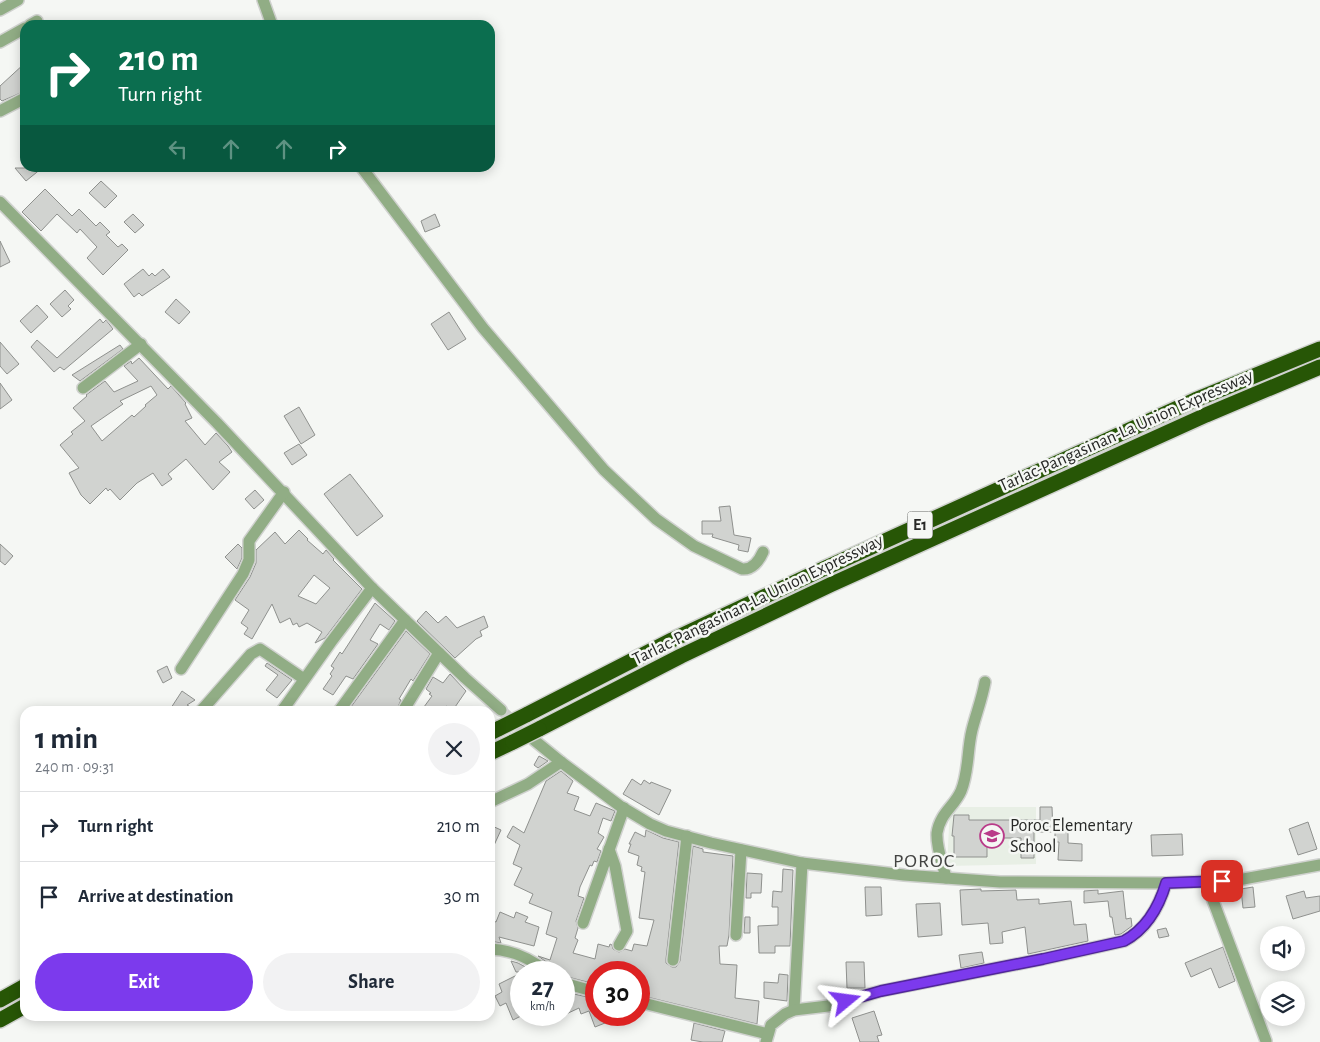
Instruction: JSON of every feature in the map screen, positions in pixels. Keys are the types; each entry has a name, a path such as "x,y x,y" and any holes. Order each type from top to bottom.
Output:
{"highway":[{"name":"Tarlac-Pangasinan-La Union Expressway","path":"495,731 672,640 821,570 1196,400 1320,348"},
{"name":"Tarlac-Pangasinan-La Union Expressway","path":"495,751 513,742 537,734 681,656 838,581 1206,415 1320,367"},
{"path":"0,1000 20,989"},
{"path":"0,1020 20,1009"}],"street":[{"path":"0,10 18,0"},
{"path":"263,0 270,20"},
{"path":"0,42 20,31"},
{"path":"0,111 20,101"},
{"path":"365,172 483,328 524,379 604,470 656,519 694,546 742,569 748,570 753,567 762,552"},
{"path":"0,202 284,492 372,588 501,710"},
{"path":"84,388 141,344"},
{"path":"181,669 243,574 249,560 249,541 284,492"},
{"path":"285,706 304,678 372,588"},
{"path":"342,706 405,620"},
{"path":"205,706 256,650 260,649 304,678"},
{"path":"406,706 439,653"},
{"path":"946,878 938,846 937,833 943,816 962,790 972,731 981,703 985,682"},
{"path":"537,734 560,762 624,808 650,824 741,850 802,863 904,875 1000,882 1166,883 1238,880 1320,865"},
{"path":"495,800 528,784 560,762"},
{"path":"583,923 624,808"},
{"path":"673,960 687,836"},
{"path":"609,849 617,874 627,931 619,945"},
{"path":"736,934 741,850"},
{"path":"794,1010 802,863"},
{"path":"1206,882 1266,1041"},
{"path":"650,1005 767,1038 771,1024 794,1010 828,1006 881,991 1124,941 1134,936 1154,911 1161,900 1166,883"},
{"path":"495,950 512,952 531,961"}],"shaded area":[{"name":"Poroc Elementary School","path":"950,807 1036,807 1036,864 947,866"}],"building":[{"path":"20,68 20,93 2,101 0,99 0,86"},
{"path":"15,168 20,168 20,172 37,172 26,181"},
{"path":"101,181 117,196 105,208 89,193"},
{"path":"45,189 72,216 79,209 96,226 100,222 110,232 106,235 118,247 122,244 128,250 103,275 87,258 97,247 80,229 77,233 57,214 41,231 22,212"},
{"path":"133,214 144,225 135,233 124,222"},
{"path":"435,214 440,226 425,232 421,221"},
{"path":"0,241 10,262 0,267"},
{"path":"143,269 149,276 152,273 155,276 163,269 170,277 142,296 139,293 134,297 124,284"},
{"path":"65,290 74,300 68,306 71,309 62,317 50,304"},
{"path":"176,299 190,312 179,324 165,312"},
{"path":"37,305 48,317 31,333 20,321"},
{"path":"449,312 466,339 448,350 431,324"},
{"path":"100,319 103,323 106,320 113,329 64,370 60,367 54,372 31,347 37,340 57,358"},
{"path":"0,342 19,364 7,374 0,366"},
{"path":"120,345 123,349 80,381 72,375"},
{"path":"139,358 168,389 171,386 186,403 192,418 185,421 205,445 216,433 232,452 219,462 230,472 213,490 186,459 168,474 172,479 162,486 153,473 137,483 120,500 110,489 108,491 106,488 90,504 81,495 69,473 79,468 60,445 73,434 71,432 85,421 73,408 86,395 105,381 114,392 138,381 124,366 131,361 132,364","holes":["151,386 157,395 134,417 132,415 102,441 91,426 123,404 120,401"]},
{"path":"0,383 12,400 0,409"},
{"path":"299,407 315,435 301,444 284,416"},
{"path":"299,444 307,455 292,465 284,453"},
{"path":"350,474 383,516 357,536 324,494"},
{"path":"255,490 264,500 254,509 245,499"},
{"path":"730,506 734,535 751,538 748,552 738,550 739,545 712,537 713,534 702,534 702,521 721,521 719,507"},
{"path":"299,530 323,554 326,550 333,560 362,589 325,638 315,643 322,632 307,623 299,627 297,623 293,625 290,618 280,623 272,604 252,639 244,634 248,628 241,623 249,610 235,600 250,577 256,563 256,550 275,532 285,544","holes":["314,575 330,588 316,604 298,596"]},
{"path":"0,544 13,556 5,565 0,561"},
{"path":"238,544 242,548 242,558 237,569 225,557"},
{"path":"375,603 395,621 389,630 380,624 370,640 378,644 353,679 346,676 333,695 323,689 332,676 330,674 334,668 331,666 340,652 342,654"},
{"path":"426,611 438,623 446,616 457,628 484,616 488,627 480,631 482,636 455,658 417,621"},
{"path":"406,631 430,654 413,681 411,679 399,699 401,700 398,706 352,706"},
{"path":"267,663 292,680 277,698 266,690 278,675 265,666"},
{"path":"167,666 172,678 163,683 157,671"},
{"path":"450,674 466,691 456,706 425,706 432,696 426,689 433,677 443,683"},
{"path":"182,691 195,700 187,705 189,706 172,706"},
{"path":"539,756 548,761 538,768 534,765"},
{"path":"561,771 573,781 567,793 579,797 574,810 590,816 596,803 615,811 611,821 603,818 598,833 604,837 597,849 601,851 597,862 594,861 592,866 590,865 580,887 578,896 584,898 576,921 578,928 575,938 578,940 573,953 595,959 598,944 609,947 610,944 613,949 619,952 625,949 632,951 634,944 647,946 654,920 639,918 645,872 641,871 642,867 637,865 639,856 628,852 631,844 629,844 635,832 645,837 646,830 663,838 679,842 666,959 666,963 672,967 676,967 680,961 693,846 703,849 703,852 733,856 729,935 727,946 719,946 720,964 737,965 735,998 759,1001 757,1024 650,998 650,961 585,961 585,981 575,979 575,961 545,961 538,956 550,960 557,938 546,934 552,912 529,903 533,894 514,885 522,868 513,864 520,845 507,837 513,826 524,833 546,781"},
{"path":"632,779 641,785 644,780 650,784 651,782 671,790 659,815 623,794"},
{"path":"1040,807 1052,807 1053,832 1034,832 1034,858 1021,858 1021,838 987,838 987,857 954,857 954,836 952,836 954,815 969,815 969,820 1040,820"},
{"path":"1308,822 1317,849 1298,855 1289,829"},
{"path":"495,827 501,830 495,843"},
{"path":"1055,832 1068,832 1068,843 1082,844 1082,861 1058,860 1059,842 1055,842"},
{"path":"1182,834 1183,855 1152,856 1151,835"},
{"path":"783,869 793,870 790,946 775,946 775,953 759,953 758,926 778,925 778,907 772,907 773,891 782,892"},
{"path":"747,873 762,874 761,893 751,893 751,898 746,898"},
{"path":"865,887 881,887 882,915 866,916"},
{"path":"1253,887 1255,907 1243,908 1241,889"},
{"path":"981,889 981,891 1016,890 1017,900 1039,899 1039,904 1071,901 1074,925 1086,924 1088,941 1028,954 1025,927 1002,932 1003,943 990,944 988,923 962,925 960,890"},
{"path":"1098,890 1098,894 1123,891 1126,919 1131,918 1132,926 1121,934 1115,935 1108,901 1084,903 1084,891"},
{"path":"1304,891 1306,898 1320,896 1320,911 1293,919 1286,896"},
{"path":"940,903 942,935 918,937 916,904"},
{"path":"500,912 514,918 516,912 528,917 525,922 539,927 534,946 499,937 501,943 495,942 496,922"},
{"path":"745,917 750,917 750,933 744,933"},
{"path":"1166,928 1169,936 1159,938 1157,930"},
{"path":"1223,947 1235,981 1219,988 1211,968 1191,977 1185,963"},
{"path":"982,952 984,963 961,968 959,955"},
{"path":"846,962 864,962 865,988 847,988"},
{"path":"779,974 788,975 787,1001 764,998 764,982 778,983"},
{"path":"510,978 510,1013 506,1003 500,1006 495,996 502,992 499,984"},
{"path":"575,994 585,996 585,1012 581,1014 579,1008 575,1010"},
{"path":"874,1011 882,1035 877,1036 879,1042 860,1042 852,1018"},
{"path":"694,1023 725,1031 722,1042 691,1040"}],"tunnel":[{"path":"501,710 533,739"}],"place":[{"name":"Poroc Elementary School","path":"992,836"}],"district":[{"name":"POROC","path":"924,861"}],"route":[{"path":"846,1001 881,991 1124,941 1134,936 1141,929 1161,900 1166,883 1222,881"}]}
